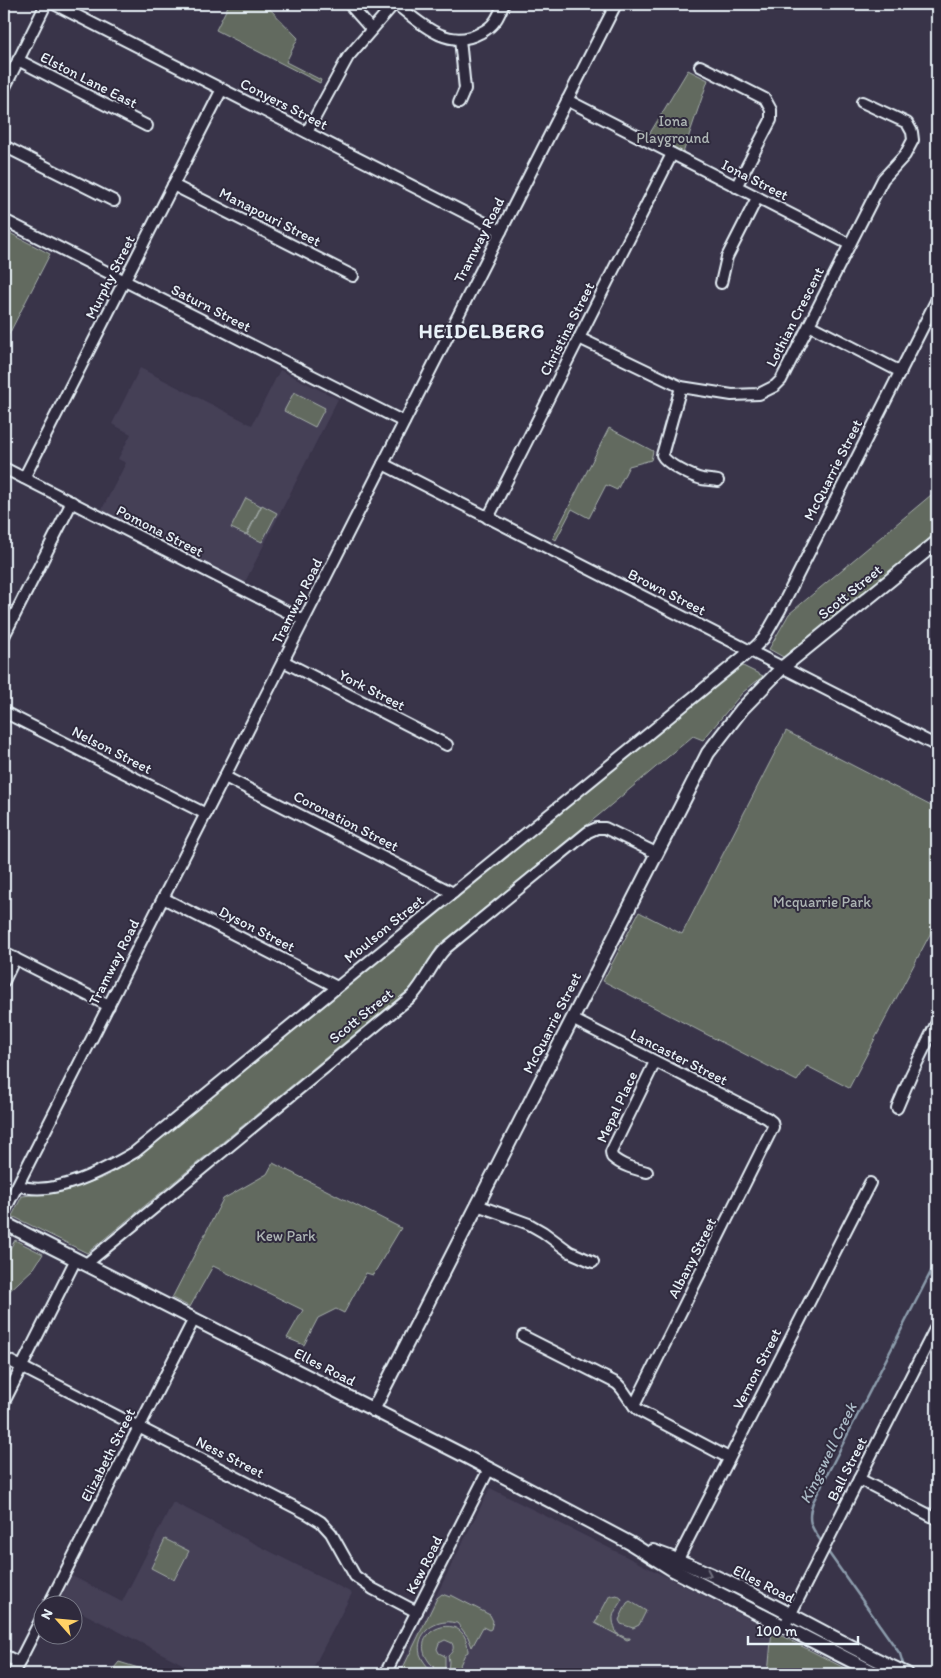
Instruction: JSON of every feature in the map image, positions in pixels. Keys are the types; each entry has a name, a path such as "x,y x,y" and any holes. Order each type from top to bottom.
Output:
{"main road":[{"name":"Scott Street","path":"784,667 937,542"},
{"name":"McQuarrie Street","path":"373,1410 697,772 714,744 754,696 784,667"},
{"name":"Elles Road","path":"4,1223 489,1469 630,1543 675,1565 729,1584 877,1674"},
{"name":"Elles Road","path":"675,1565 724,1597 787,1621 905,1673"}],"street":[{"path":"4,89 46,4"},
{"name":"Conyers Street","path":"54,4 501,231"},
{"path":"349,4 371,29"},
{"path":"307,132 338,72 356,46 395,4 438,35 460,39 470,38 485,31 495,22 504,4"},
{"name":"Tramway Road","path":"4,1212 616,4"},
{"path":"460,39 465,90 460,102"},
{"name":"Elston Lane East","path":"18,60 147,126"},
{"path":"700,66 765,99 771,110 770,120 736,187"},
{"name":"Murphy Street","path":"24,478 222,89"},
{"name":"Iona Street","path":"567,100 849,244"},
{"name":"Lothian Crescent","path":"579,338 681,387 732,395 758,394 768,391 775,386 781,380 883,179 905,155 913,136 907,123 862,102"},
{"path":"4,146 114,201"},
{"name":"Christina Street","path":"488,518 672,154"},
{"name":"Manapouri Street","path":"173,185 353,276"},
{"path":"721,283 726,257 757,198"},
{"name":"Saturn Street","path":"4,220 404,422"},
{"name":"McQuarrie Street","path":"750,651 764,638 777,616 937,299"},
{"path":"809,325 901,372"},
{"path":"681,387 662,455 669,464 701,479 718,481"},
{"name":"Brown Street","path":"383,464 937,746"},
{"name":"Pomona Street","path":"4,468 304,620"},
{"path":"4,636 72,502"},
{"name":"Moulson Street","path":"18,1185 31,1189 77,1180 115,1164 135,1152 750,651"},
{"name":"York Street","path":"283,661 447,745"},
{"name":"Nelson Street","path":"4,712 206,814"},
{"name":"Coronation Street","path":"225,777 453,893"},
{"name":"Scott Street","path":"81,1262 412,996 423,984 436,960 446,948 588,832 597,828 605,828 656,853"},
{"name":"Dyson Street","path":"163,898 337,987"},
{"path":"4,952 108,1006"},
{"path":"4,982 16,958"},
{"name":"Lancaster Street","path":"572,1019 772,1122"},
{"path":"897,1108 937,1022"},
{"name":"Mepal Place","path":"648,1172 628,1167 612,1157 611,1152 656,1062"},
{"name":"Albany Street","path":"634,1406 772,1132 772,1122"},
{"name":"Vernon Street","path":"675,1565 870,1182"},
{"path":"477,1205 529,1224 570,1252 593,1262"},
{"path":"4,1402 81,1262"},
{"name":"Elizabeth Street","path":"53,1596 194,1319"},
{"name":"Ball Street","path":"787,1621 937,1325"},
{"path":"523,1336 616,1382 624,1390 634,1406 649,1417 729,1458"},
{"name":"Ness Street","path":"4,1358 321,1522 331,1533 355,1576 372,1589 417,1612"},
{"name":"Kew Road","path":"385,1674 489,1469"},
{"path":"859,1479 937,1519"},
{"path":"724,1597 729,1584"},
{"path":"13,1674 32,1636"},
{"path":"4,1655 19,1663"}],"shaded area":[{"path":"140,368 252,425 280,370 338,399 243,586 100,513 126,463 118,459 131,434 112,424"},
{"path":"490,1488 772,1630 768,1674 397,1674"},
{"path":"173,1502 352,1593 310,1674 202,1674 82,1613 82,1596 62,1596 72,1576 122,1602"}],"green space":[{"path":"229,4 265,4 298,38 286,62 321,80 320,83 216,30"},
{"name":"Iona Playground","path":"688,70 708,80 682,156 647,138"},
{"path":"4,230 50,254 4,344"},
{"path":"294,392 325,408 315,427 284,411"},
{"path":"609,428 653,451 651,460 629,466 617,490 606,485 589,518 572,509 556,540 553,538"},
{"path":"937,490 937,532 785,658 769,649 789,614"},
{"path":"246,498 261,506 246,535 231,528"},
{"path":"262,505 277,513 262,542 247,535"},
{"path":"743,666 763,676 742,693 703,740 693,736 437,947 416,984 87,1253 12,1216 22,1196 61,1192 105,1177 134,1159 697,700"},
{"name":"Mcquarrie Park","path":"786,731 937,809 937,921 849,1088 807,1066 797,1081 603,981 639,912 682,934"},
{"name":"Kew Park","path":"273,1163 401,1228 373,1275 366,1273 344,1313 336,1309 318,1318 304,1345 287,1338 303,1310 213,1266 190,1307 172,1298 223,1199 267,1174"},
{"path":"15,1240 43,1254 34,1268 4,1296 4,1259"},
{"path":"165,1539 189,1551 174,1580 151,1568"},
{"path":"442,1594 450,1597 451,1595 490,1615 493,1621 491,1629 483,1627 472,1647 468,1637 457,1623 447,1622 434,1625 425,1632 420,1642 419,1648 423,1661 430,1670 434,1670 435,1668 425,1655 424,1644 428,1635 437,1629 447,1626 457,1629 465,1637 468,1652 465,1654 456,1674 448,1674 448,1656 452,1652 453,1647 452,1643 445,1640 439,1643 437,1649 439,1653 445,1656 445,1674 400,1674 437,1598"},
{"path":"610,1595 617,1595 622,1599 613,1617 616,1633 630,1639 627,1640 595,1623"},
{"path":"630,1601 646,1611 639,1625 633,1628 621,1624 619,1620 627,1603"},
{"path":"772,1630 774,1632 856,1674 768,1674"},
{"path":"119,1662 158,1674 109,1674"}],"waterway":[{"name":"Kingswell Creek","path":"823,1544 811,1525 810,1515 813,1502 937,1260"},
{"name":"Kingswell Creek","path":"826,1549 900,1654 904,1667"}],"district":[{"name":"HEIDELBERG","path":"482,331"}]}
